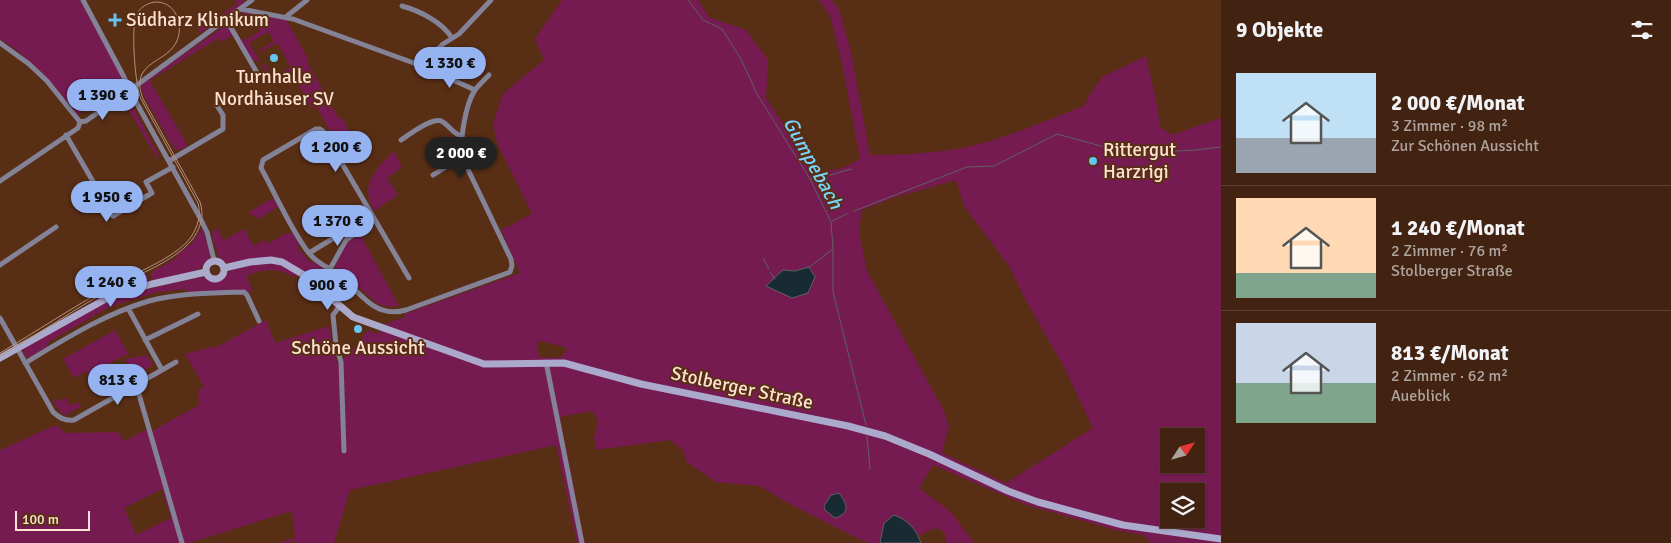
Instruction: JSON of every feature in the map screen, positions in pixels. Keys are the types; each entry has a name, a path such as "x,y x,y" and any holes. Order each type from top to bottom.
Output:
{"main road":[{"path":"214,260 220,262 224,268 223,274 215,280 209,278 206,272 206,266 214,260"},
{"name":"Stolberger Straße","path":"224,268 250,262 271,260 282,262 293,267 353,317 368,324 484,364 564,362 641,384 848,426 885,436 929,454 1008,491 1038,502 1123,525 1221,539"},
{"path":"0,358 102,300 118,293 206,272"}],"street":[{"path":"83,0 128,85 126,95"},
{"path":"126,95 252,0"},
{"path":"287,16 308,0"},
{"path":"422,66 443,44 459,34 487,1"},
{"path":"402,6 416,10 448,31 452,38"},
{"path":"241,9 287,16 422,66 475,90"},
{"path":"226,20 256,71"},
{"path":"0,43 47,81 80,122 83,123 122,95 132,97 173,167 207,232 214,260"},
{"path":"409,278 323,130 316,129 263,160 261,164 265,175 309,253 340,276 374,306 395,312 406,310 510,272 512,266 511,259 462,157 461,136 470,102 475,90 489,75"},
{"path":"169,161 222,129 223,115 216,104"},
{"path":"401,140 432,121 438,120 442,121 454,134 461,136"},
{"path":"0,181 78,128 80,122"},
{"path":"66,135 114,216 152,193 146,182 173,167"},
{"path":"433,175 462,157"},
{"path":"316,286 330,270 346,240 375,220"},
{"path":"309,253 347,230 351,224"},
{"path":"0,265 56,227"},
{"path":"25,363 108,315 150,301 182,295 244,292 259,321"},
{"path":"339,306 334,315 336,345 341,362 344,451"},
{"path":"128,308 162,370"},
{"path":"145,340 198,314"},
{"path":"0,318 53,412 59,418 66,420 74,420 176,362"},
{"path":"546,362 582,543"},
{"path":"136,384 182,543"}],"shaded area":[{"path":"0,0 80,0 122,78 118,84 78,115 42,73 0,39"},
{"path":"235,0 243,0 243,4 201,33 197,28 198,24 200,27 237,4"},
{"path":"562,0 698,0 709,17 746,30 768,60 766,98 810,164 822,171 843,168 860,159 842,64 830,16 819,0 832,0 839,9 851,52 870,155 950,150 984,143 1018,132 1084,106 1102,77 1146,56 1160,127 1172,135 1221,118 1221,543 1150,543 1144,535 1119,531 1026,505 933,465 919,488 951,512 974,543 946,543 946,535 939,528 929,530 919,536 912,526 884,523 880,543 869,543 784,501 760,486 716,482 687,462 683,450 670,440 596,450 594,438 598,420 592,411 560,417 585,543 577,543 556,445 350,490 334,543 296,543 295,540 288,543 280,543 295,537 292,511 189,543 0,543 0,450 56,425 65,433 117,432 125,441 145,430 152,431 199,405 198,391 204,386 185,354 217,347 266,320 275,343 329,326 337,363 349,354 368,330 378,334 385,324 405,317 404,314 520,273 501,230 532,214 497,143 493,123 503,94 544,60 535,39","holes":["956,180 964,206 1009,266 1025,299 1064,367 1093,428 1006,483 942,453 949,426 944,411 867,271 859,232 862,210 893,198","537,340 567,348 567,349 560,358 539,357","162,489 171,518 136,535 124,508"]},
{"path":"243,12 286,20 339,119 342,118 352,136 338,145 316,106 311,108 293,74 272,83 262,65 264,63 273,77 291,67 277,43 258,53 259,50 274,41 268,32 249,43 259,62 252,59 240,39 242,38 244,41 260,31 251,16 246,15 233,22 231,20"},
{"path":"227,24 233,35 221,42 219,38 150,81 188,146 175,150 143,95 141,84"},
{"path":"132,105 159,156 157,158 128,109"},
{"path":"394,151 402,167 387,178 398,195 374,211 368,193 369,185 381,164"},
{"path":"273,198 278,207 258,219 249,214 249,212"},
{"path":"202,228 209,251 209,258 206,264 184,275 152,280 151,275 153,271 178,257 177,254 191,244"},
{"path":"217,228 224,240 244,229 254,246 264,240 267,244 285,234 293,233 300,244 297,247 311,263 315,261 323,269 324,274 321,279 313,280 292,265 270,259 252,259 225,263 219,257 212,236 212,233"},
{"path":"360,234 399,306 390,307 378,304 335,267 346,243"},
{"path":"264,263 280,265 297,274 293,277 270,270 246,276 253,291 246,293 187,293 186,289 158,292 104,310 47,343 48,346 30,357 25,357 24,355 23,351 26,345 113,297 196,278 203,277 215,282 224,278 231,270 236,268"},
{"path":"146,272 149,281 111,293 86,305"},
{"path":"115,330 129,355 123,356 89,375 86,371 74,378 63,359"},
{"path":"147,355 153,365 139,373 141,377 136,379 125,359"},
{"path":"66,397 70,406 78,402 81,407 68,413 69,416 62,414 52,400 55,399 57,402"}],"water":[{"path":"809,267 815,277 808,293 792,298 766,286 783,270 795,271"},
{"path":"839,493 846,508 844,514 835,518 825,510 824,506 831,495"},
{"path":"894,515 911,526 917,533 921,543 880,543 884,523"}],"waterway":[{"name":"Gumpebach","path":"688,0 703,20 722,29 741,59 757,94 810,179 831,222 833,292 866,425"},
{"path":"854,211 967,167 994,166 1057,134 1124,154 1221,147"},
{"path":"810,179 851,169"},
{"path":"832,221 847,214"},
{"path":"808,268 833,249"},
{"path":"763,258 769,269"},
{"path":"770,272 775,279"},
{"name":"Gumpebach","path":"867,436 870,469"}],"tram line":[{"path":"0,353 97,294 170,255 187,242 193,234 199,219 198,203 141,99 135,70 136,16 139,10 148,4 157,2 164,4 175,12 178,19 179,33 171,50 149,66 142,74 140,90 143,99 200,202 202,218 199,228 191,241 174,256 112,288 0,356"}],"place":[{"name":"Südharz Klinikum","path":"115,20"},
{"name":"Turnhalle Nordhäuser SV","path":"274,58"},
{"name":"Rittergut Harzrigi","path":"1093,161"},
{"name":"Schöne Aussicht","path":"358,329"}]}
